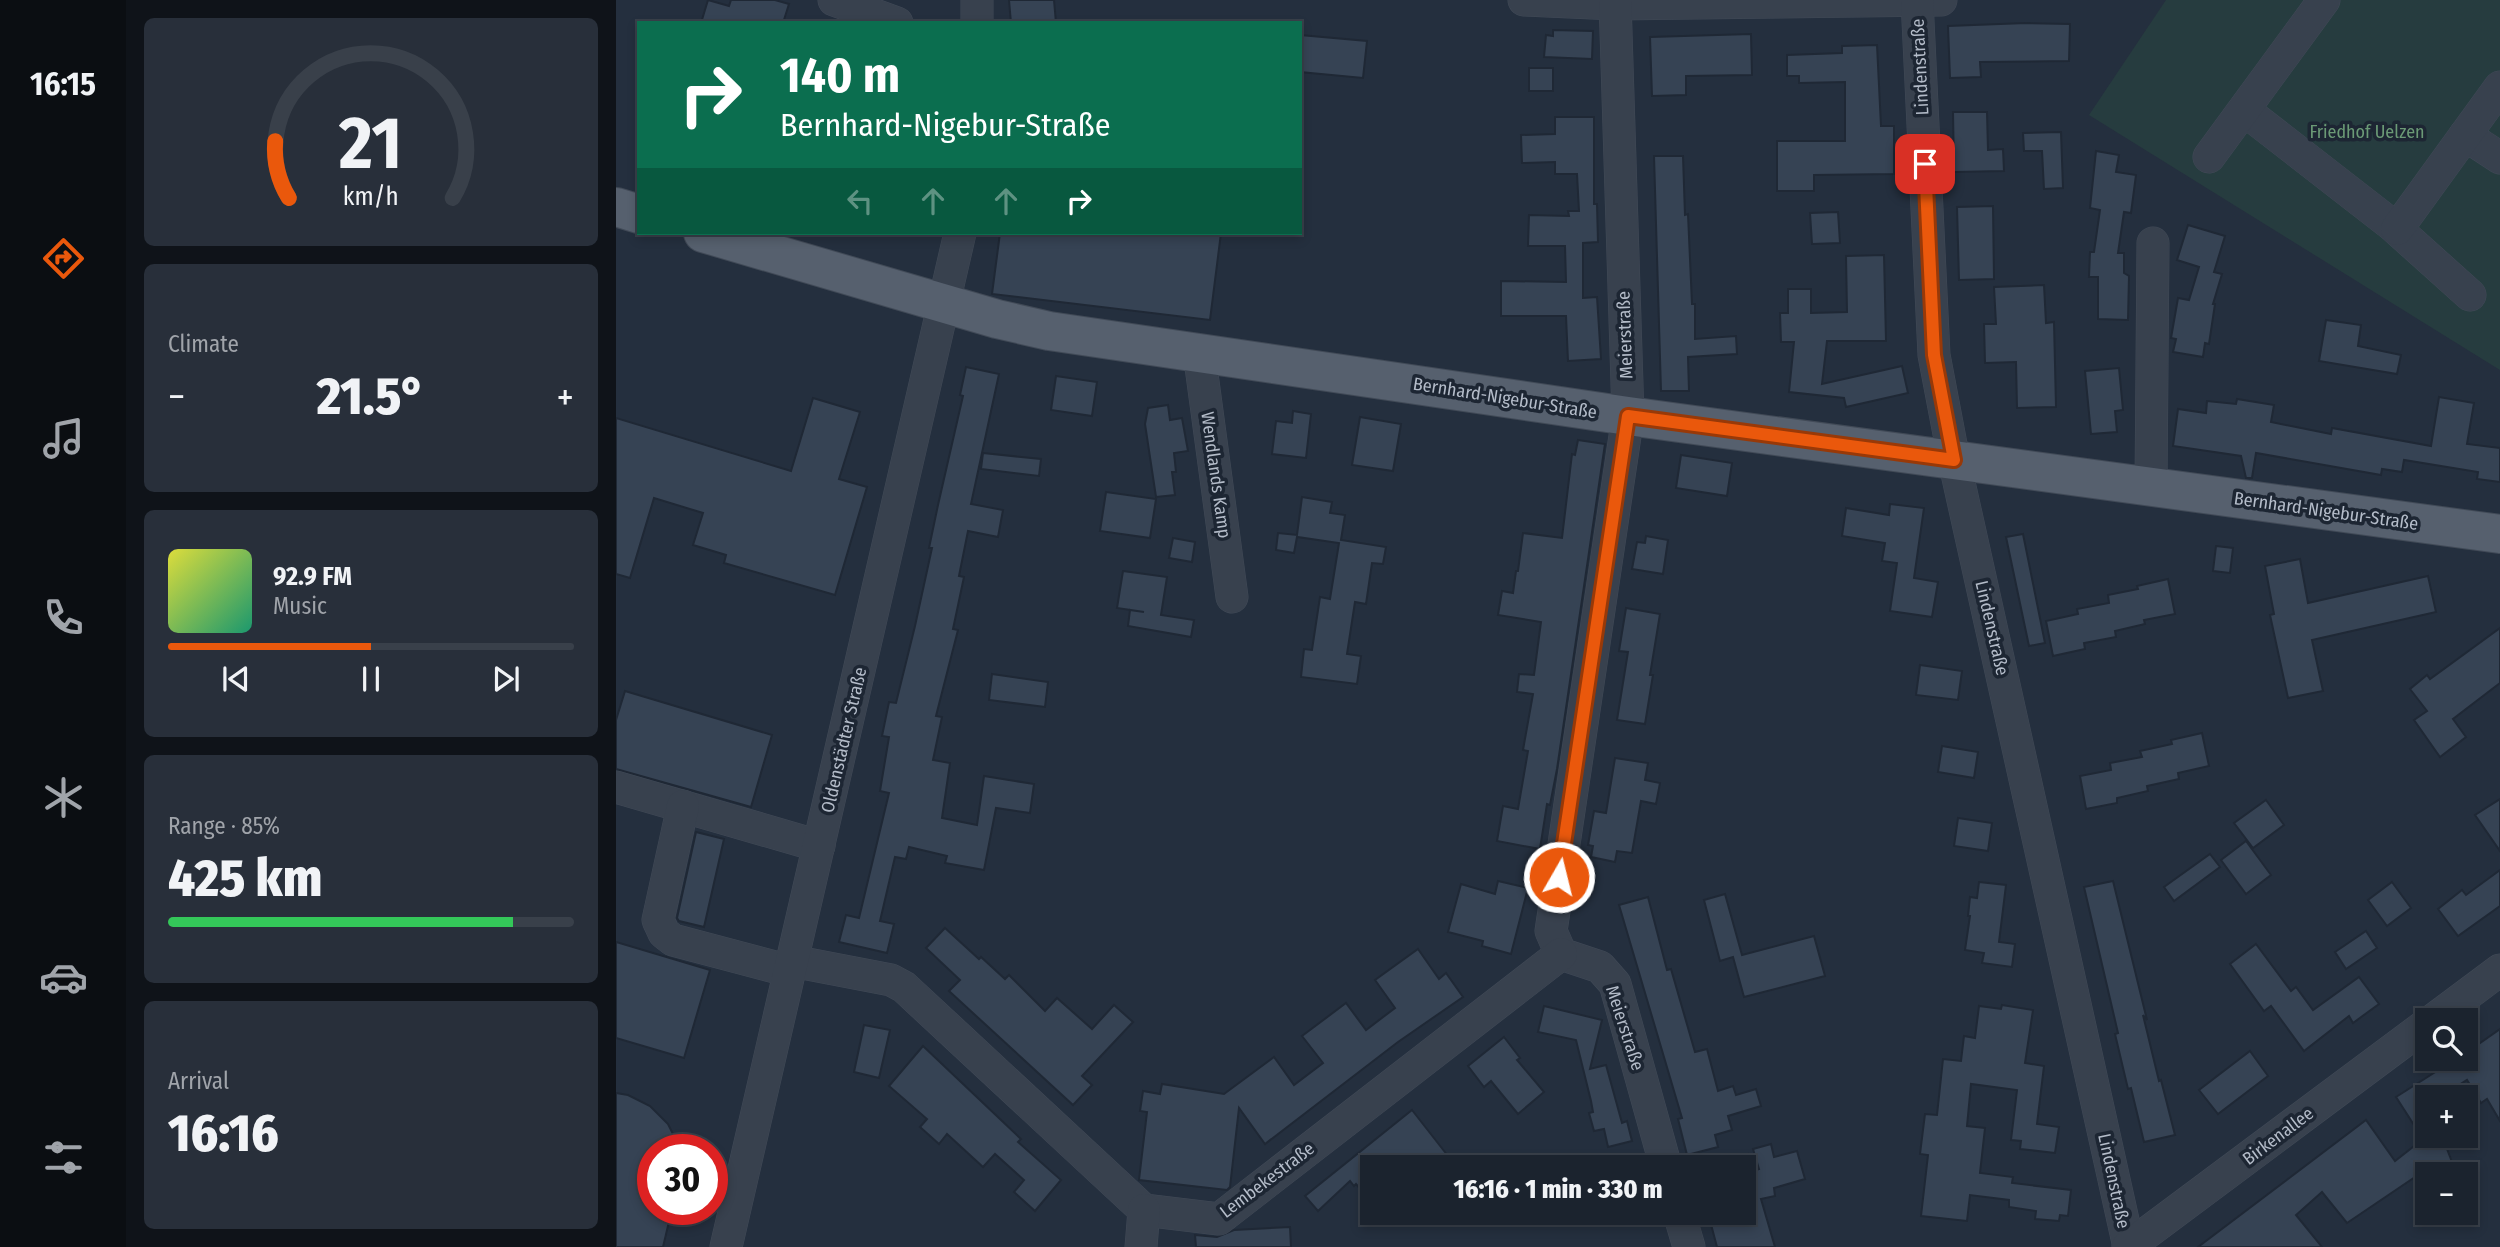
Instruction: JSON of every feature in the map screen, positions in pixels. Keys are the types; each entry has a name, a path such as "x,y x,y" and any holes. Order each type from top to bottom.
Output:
{"main road":[{"path":"616,207 637,213"},
{"name":"Bernhard-Nigebur-Straße","path":"710,235 945,304 1049,331 1628,416 2500,534"}],"street":[{"path":"834,0 892,21"},
{"path":"977,0 977,21"},
{"path":"1524,0 1941,0"},
{"name":"Lindenstraße","path":"1917,0 1934,355 1954,460 2129,1247"},
{"path":"2209,157 2324,0"},
{"name":"Meierstraße","path":"1615,2 1628,416 1551,931 1561,954 1600,967 1615,984 1664,1155"},
{"path":"2396,229 2500,87"},
{"path":"2244,110 2396,229 2470,295"},
{"path":"2465,135 2500,158"},
{"name":"Oldenstädter Straße","path":"726,1247 960,235"},
{"path":"2151,487 2152,243"},
{"name":"Wendlands Kamp","path":"1199,352 1233,597"},
{"path":"616,787 819,846"},
{"path":"683,806 657,920 664,933 673,940 791,966 891,980 904,987 1144,1210 1141,1247"},
{"name":"Lembekestraße","path":"1144,1210 1219,1233 1561,954"},
{"path":"2449,1008 2500,970"},
{"name":"Birkenallee","path":"2129,1247 2415,1033"},
{"path":"1683,1225 1689,1247"}],"green space":[{"name":"Friedhof Uelzen","path":"2166,0 2500,0 2500,370 2089,115"}],"building":[{"path":"708,0 729,6 731,0 775,0 789,4 784,21 702,21"},
{"path":"1009,0 1054,0 1056,21 1011,21"},
{"path":"2070,24 2069,61 1980,62 1981,77 1950,78 1948,26"},
{"path":"1553,30 1593,31 1592,59 1544,57 1546,35 1553,36"},
{"path":"1751,34 1752,75 1686,76 1686,95 1652,96 1650,37"},
{"path":"1302,35 1367,41 1363,78 1302,72"},
{"path":"1877,45 1881,126 1894,126 1894,174 1814,175 1814,191 1777,191 1777,141 1845,141 1845,82 1799,83 1799,76 1787,76 1787,55 1842,53 1842,46"},
{"path":"1529,68 1553,68 1553,91 1529,91"},
{"path":"1953,112 1987,112 1988,150 2003,149 2004,171 1954,172"},
{"path":"1555,117 1594,117 1594,204 1597,204 1598,242 1583,243 1583,298 1597,297 1601,359 1568,361 1566,316 1501,316 1501,281 1566,282 1565,246 1528,246 1529,215 1569,216 1568,211 1579,211 1577,174 1555,174 1555,162 1522,163 1521,135 1555,134"},
{"path":"2061,132 2063,188 2044,189 2042,151 2024,151 2023,133"},
{"path":"2096,151 2119,155 2116,172 2136,175 2131,213 2124,212 2118,253 2124,253 2124,273 2129,276 2128,320 2098,319 2098,277 2089,277 2090,252 2094,252 2100,210 2090,208"},
{"path":"1654,156 1683,156 1692,304 1695,304 1695,339 1736,336 1737,354 1688,357 1689,391 1661,391"},
{"path":"1993,206 1994,279 1959,280 1957,207"},
{"path":"1838,212 1840,243 1812,244 1810,213"},
{"path":"2188,225 2225,236 2214,272 2222,274 2213,304 2209,344 2205,343 2203,357 2173,352 2176,339 2171,338 2178,298 2189,300 2199,267 2177,260"},
{"path":"1000,235 1221,235 1210,320 992,294"},
{"path":"1884,255 1886,341 1827,341 1822,384 1902,366 1908,393 1846,407 1844,398 1789,392 1794,342 1781,342 1780,313 1788,313 1788,289 1811,289 1811,313 1847,312 1846,256"},
{"path":"2044,285 2046,323 2054,322 2056,407 2017,408 2016,362 1985,363 1984,324 1996,324 1994,287"},
{"path":"2326,320 2361,325 2358,346 2401,355 2397,374 2319,361"},
{"path":"966,367 999,374 971,504 1003,510 998,537 968,531 959,576 964,577 953,629 958,630 936,716 942,717 933,760 950,763 942,818 977,825 984,776 1034,784 1030,813 996,808 984,870 945,863 947,856 909,847 906,859 895,857 880,921 894,924 887,953 839,942 846,915 859,918 889,793 880,791 889,737 882,736 889,702 896,703 915,626 932,548 929,548 963,396 960,395"},
{"path":"2119,368 2123,410 2115,411 2117,432 2091,434 2085,371"},
{"path":"1056,376 1097,382 1092,416 1051,410"},
{"path":"2439,397 2474,403 2467,444 2500,448 2500,482 2477,479 2478,472 2404,460 2402,472 2382,469 2381,475 2256,453 2252,478 2246,478 2241,456 2173,446 2178,409 2206,413 2207,401 2236,404 2237,399 2274,405 2271,422 2331,434 2332,428 2431,446"},
{"path":"813,398 860,412 839,479 867,487 835,595 724,563 726,555 693,545 703,513 654,498 630,578 616,574 616,418 791,471"},
{"path":"1168,405 1170,420 1182,418 1188,451 1174,453 1176,472 1172,472 1175,495 1156,497 1145,424 1148,408"},
{"path":"1293,411 1311,414 1306,458 1272,454 1276,421 1292,423"},
{"path":"1360,417 1401,424 1393,471 1352,465"},
{"path":"1578,440 1605,444 1557,769 1550,805 1547,804 1540,849 1497,841 1503,806 1518,809 1528,751 1523,750 1533,694 1517,692 1519,674 1534,675 1541,622 1498,615 1502,591 1513,593 1523,533 1562,538 1572,454 1575,455"},
{"path":"983,453 1041,459 1039,476 981,469"},
{"path":"1681,455 1732,463 1727,496 1676,488"},
{"path":"1106,492 1156,499 1150,538 1100,531"},
{"path":"1302,497 1332,502 1330,513 1345,515 1341,540 1386,547 1383,564 1372,563 1366,604 1355,602 1347,654 1361,656 1357,684 1301,677 1304,649 1312,650 1320,597 1330,599 1339,543 1297,537 1294,553 1276,550 1278,533 1297,535"},
{"path":"1890,504 1924,508 1914,578 1938,582 1932,617 1890,611 1897,563 1882,561 1885,543 1842,536 1846,508 1889,515"},
{"path":"2023,534 2045,643 2029,646 2006,537"},
{"path":"1646,536 1668,540 1663,574 1632,569 1637,542 1645,543"},
{"path":"1173,538 1195,542 1192,562 1169,558"},
{"path":"2216,546 2233,548 2230,573 2213,571"},
{"path":"2300,559 2308,603 2428,576 2436,612 2312,640 2323,691 2288,698 2270,615 2274,614 2265,566"},
{"path":"1123,571 1167,577 1161,615 1194,620 1191,637 1128,626 1130,610 1144,612 1117,608"},
{"path":"2168,579 2175,614 2144,620 2145,624 2115,631 2116,637 2084,643 2085,649 2053,656 2046,621 2078,614 2077,609 2109,603 2108,595"},
{"path":"1626,608 1660,614 1645,724 1617,720 1628,652 1619,651"},
{"path":"2500,628 2500,683 2453,719 2466,737 2440,757 2414,720 2427,711 2410,689 2427,675 2430,679"},
{"path":"1920,665 1962,671 1958,700 1916,695"},
{"path":"992,674 1048,682 1045,707 989,700"},
{"path":"625,691 772,735 751,807 616,769 616,720"},
{"path":"2202,733 2209,766 2178,773 2179,779 2147,786 2148,791 2117,798 2117,803 2086,809 2080,776 2111,770 2110,763 2142,757 2140,751 2172,744 2171,740"},
{"path":"1942,746 1978,752 1974,778 1938,772"},
{"path":"1615,758 1648,763 1645,780 1660,783 1656,804 1641,801 1632,853 1617,851 1615,862 1591,857 1593,846 1588,845 1594,811 1606,813"},
{"path":"2500,799 2500,851 2475,815"},
{"path":"2266,800 2284,825 2253,848 2234,823"},
{"path":"1958,818 1992,823 1988,851 1954,846"},
{"path":"696,832 724,839 704,927 679,921 677,918"},
{"path":"2246,841 2271,875 2246,894 2221,860"},
{"path":"2210,854 2220,867 2174,901 2164,887"},
{"path":"2500,870 2500,906 2458,936 2438,909 2462,890 2466,895"},
{"path":"1498,881 1528,888 1511,954 1482,946 1483,941 1448,932 1461,884 1495,894"},
{"path":"2113,881 2159,1081 2161,1080 2175,1135 2144,1142 2115,1034 2118,1033 2084,887"},
{"path":"1979,882 2006,885 1999,942 2015,944 2012,967 1982,963 1984,953 1965,950 1970,897 1977,898"},
{"path":"2392,882 2411,908 2387,926 2368,900"},
{"path":"1725,894 1742,955 1814,936 1825,976 1744,997 1733,957 1720,961 1704,900"},
{"path":"1648,897 1667,970 1671,969 1695,1052 1707,1049 1718,1091 1733,1086 1736,1095 1756,1089 1761,1106 1728,1116 1732,1130 1715,1135 1718,1147 1687,1155 1678,1119 1682,1118 1619,905"},
{"path":"945,928 1005,979 1009,975 1045,1011 1057,998 1092,1029 1114,1005 1133,1022 1082,1076 1092,1085 1073,1105 949,991 960,980 926,948"},
{"path":"2366,931 2377,948 2346,969 2335,952"},
{"path":"616,942 710,970 684,1058 616,1038"},
{"path":"2256,944 2291,991 2296,987 2313,1010 2359,977 2379,1004 2353,1023 2349,1016 2304,1051 2271,1006 2264,1011 2230,964"},
{"path":"1418,949 1439,979 1446,973 1463,997 1398,1042 1265,1144 1239,1108 1230,1187 1227,1190 1139,1180 1147,1112 1140,1111 1143,1091 1160,1094 1162,1084 1224,1094 1274,1057 1294,1085 1323,1063 1302,1036 1346,1003 1366,1030 1395,1008 1375,980"},
{"path":"2002,1005 2033,1010 2025,1063 2044,1066 2037,1124 2059,1127 2055,1153 2020,1149 2021,1141 2011,1140 2017,1090 1971,1084 1967,1126 1985,1128 1980,1173 2013,1177 2012,1183 2071,1190 2068,1216 2060,1215 2059,1221 2035,1219 2036,1211 2009,1207 2009,1200 1970,1195 1967,1221 1921,1216 1928,1155 1920,1154 1925,1114 1937,1115 1943,1059 1961,1061 1964,1036 1975,1038 1979,1006 2001,1009"},
{"path":"1544,1006 1602,1020 1590,1069 1606,1065 1622,1123 1627,1121 1632,1141 1608,1147 1604,1129 1594,1131 1589,1113 1593,1112 1591,1101 1576,1040 1538,1032"},
{"path":"864,1025 890,1030 879,1078 854,1072"},
{"path":"2500,1029 2500,1121 2487,1099 2481,1103 2478,1098 2478,1085 2470,1085 2467,1080 2459,1085 2415,1085 2415,1127 2396,1097 2437,1071 2478,1071 2478,1045"},
{"path":"1504,1037 1520,1058 1517,1060 1544,1092 1518,1114 1491,1081 1484,1087 1468,1066"},
{"path":"923,1046 1021,1139 1018,1142 1061,1180 1035,1211 1014,1192 1024,1180 995,1154 983,1167 947,1134 939,1144 920,1127 927,1119 889,1086"},
{"path":"2250,1051 2268,1076 2218,1114 2199,1090"},
{"path":"616,1093 628,1095 650,1106 668,1124 673,1134 637,1134 637,1225 668,1225 663,1247 616,1247"},
{"path":"1412,1110 1447,1155 1360,1155 1360,1189 1350,1181 1318,1211 1305,1196"},
{"path":"2366,1120 2395,1161 2415,1145 2415,1148 2447,1148 2452,1162 2415,1162 2415,1177 2347,1223 2322,1192 2296,1215 2322,1247 2198,1247"},
{"path":"1771,1144 1774,1157 1797,1151 1805,1179 1774,1188 1775,1196 1761,1199 1775,1247 1717,1247 1711,1225 1756,1225 1756,1170 1759,1169 1753,1149"},
{"path":"1290,1227 1291,1247 1196,1247 1195,1235 1217,1237 1234,1230"}],"route":[{"path":"1559,877 1628,416 1954,460 1934,355 1925,164"}]}
